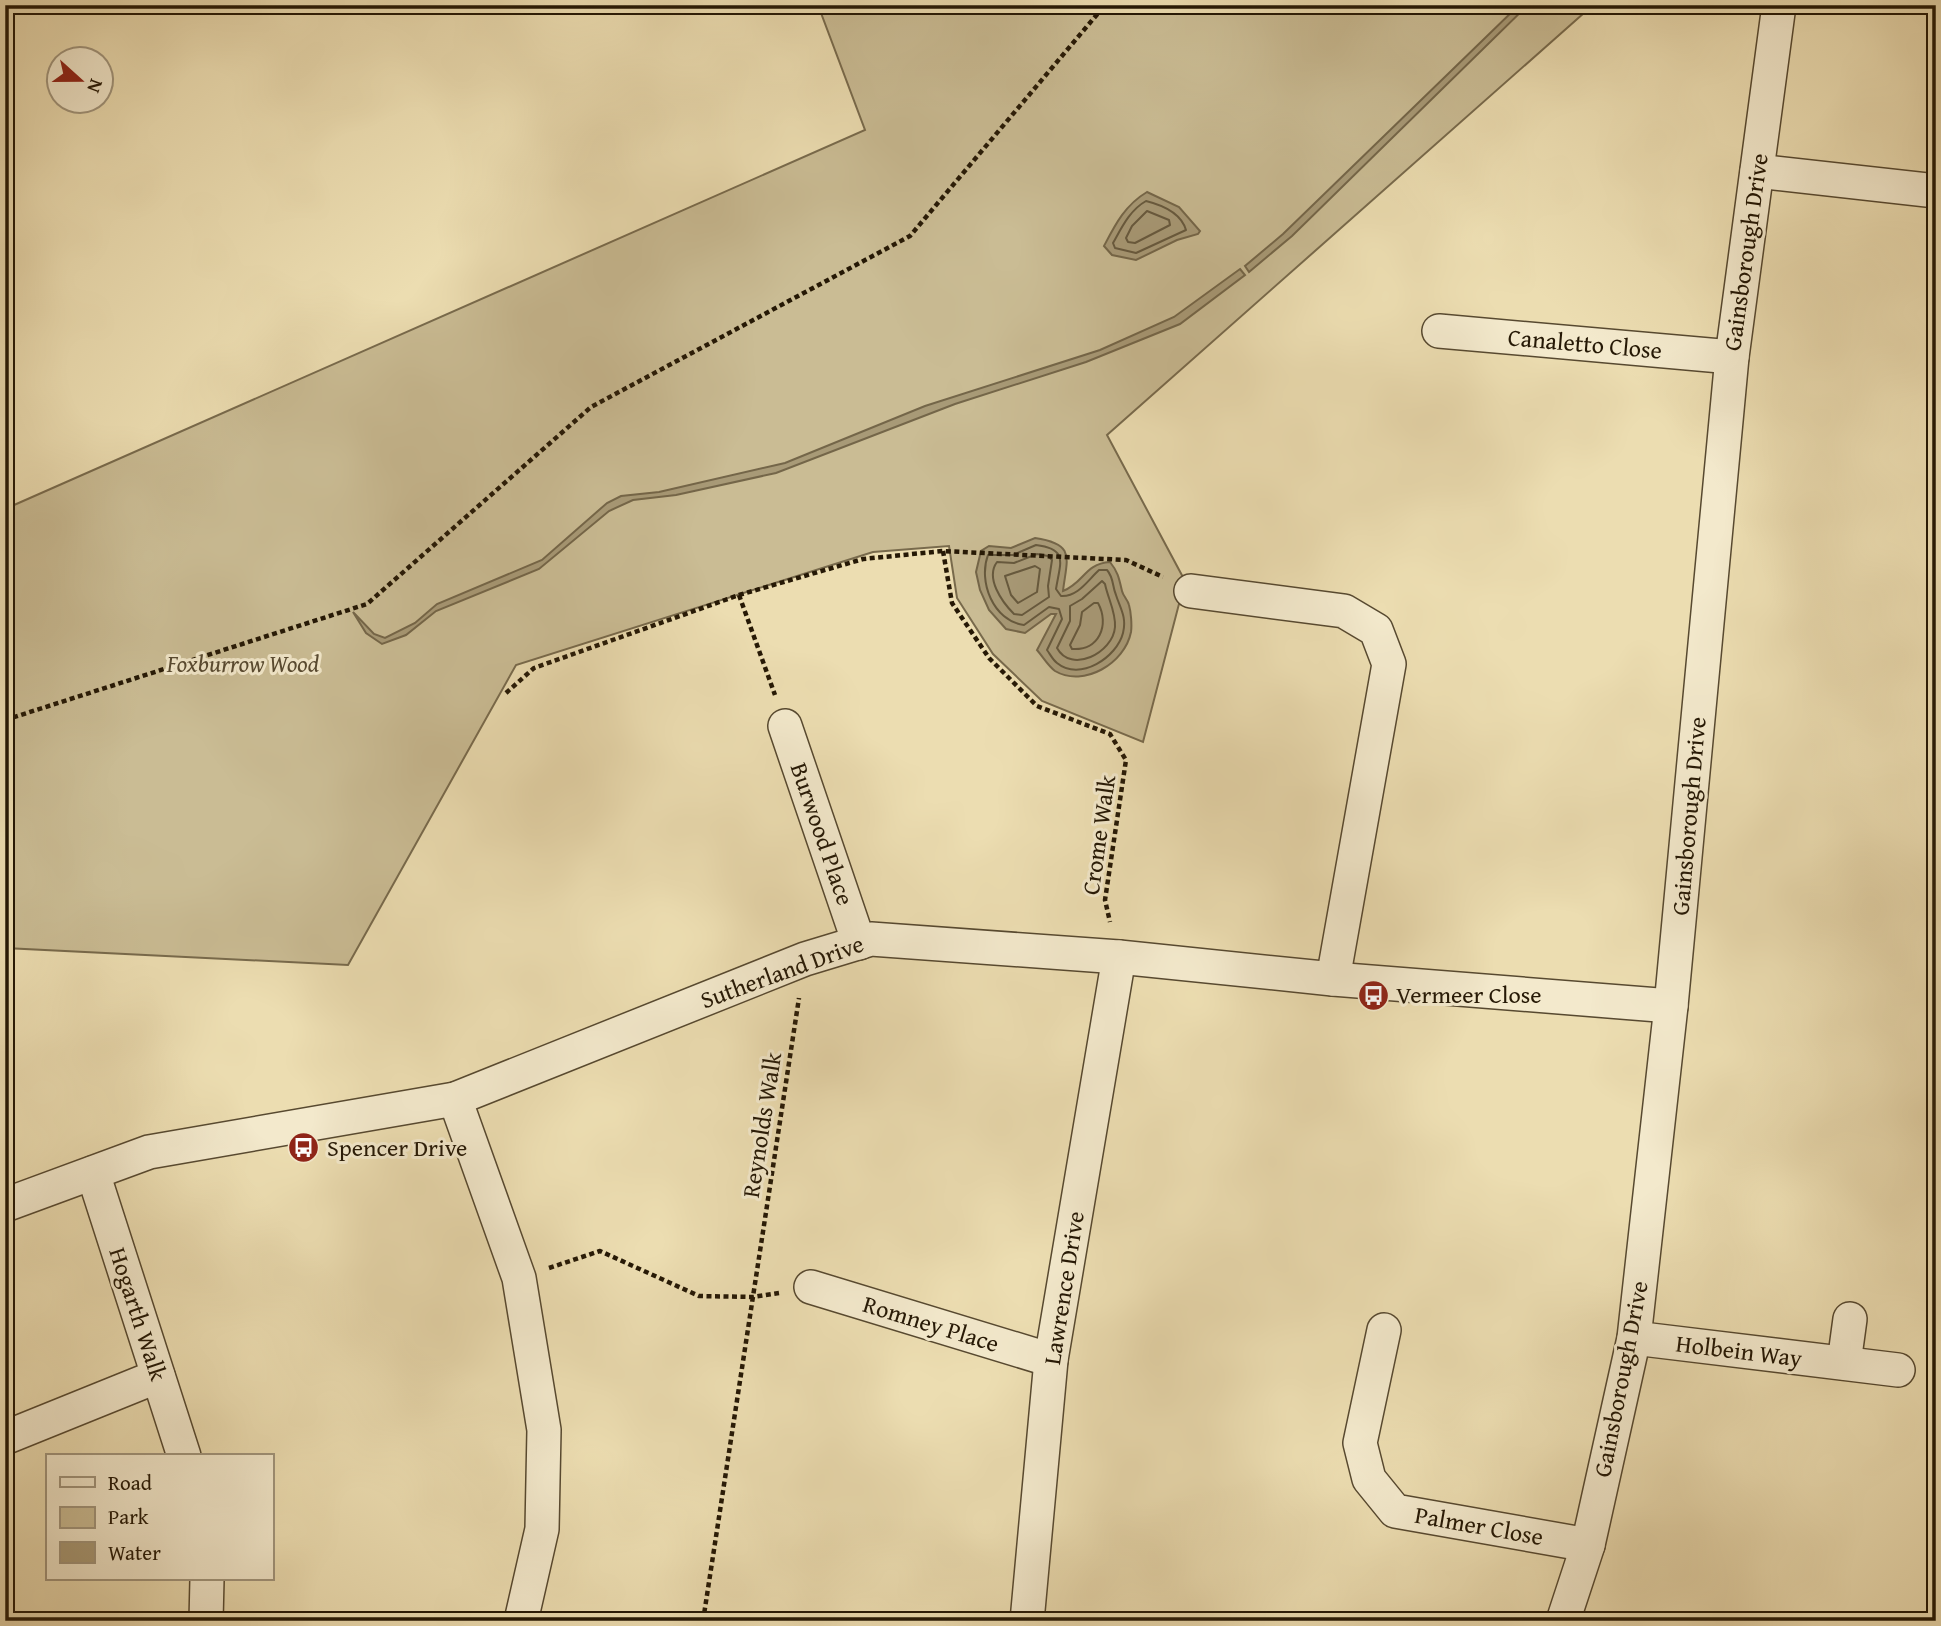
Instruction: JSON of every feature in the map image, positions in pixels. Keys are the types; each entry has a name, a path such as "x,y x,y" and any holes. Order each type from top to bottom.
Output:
{"street":[{"name":"Gainsborough Drive","path":"1563,1621 1588,1545 1634,1338 1671,1006 1732,356 1779,5"},
{"path":"1757,171 1936,191"},
{"name":"Canaletto Close","path":"1439,331 1732,356"},
{"path":"1191,591 1344,611 1376,630 1389,664 1333,979"},
{"name":"Burwood Place","path":"786,726 859,943"},
{"name":"Sutherland Drive","path":"5,1205 149,1152 456,1099 806,959 871,939 1119,957 1333,979 1671,1006"},
{"name":"Lawrence Drive","path":"1027,1621 1051,1360 1119,957"},
{"path":"456,1099 519,1278 544,1430 542,1529 521,1621"},
{"name":"Hogarth Walk","path":"93,1173 183,1454"},
{"name":"Romney Place","path":"811,1287 1051,1360"},
{"path":"1844,1363 1850,1319"},
{"name":"Palmer Close","path":"1384,1330 1360,1443 1368,1479 1395,1511 1588,1545"},
{"name":"Holbein Way","path":"1634,1338 1898,1370"},
{"path":"7,1437 158,1376"},
{"path":"206,1621 207,1580"}],"path":[{"path":"5,720 367,604 591,407 910,236 1105,5"},
{"path":"506,693 534,668 739,595 863,559 943,551 1126,560 1191,591"},
{"name":"Crome Walk","path":"943,551 952,603 989,659 1037,706 1111,734 1126,760 1105,900 1119,957"},
{"path":"739,595 786,726"},
{"name":"Reynolds Walk","path":"702,1621 806,959"},
{"path":"519,1278 600,1251 699,1296 753,1297 811,1287"}],"green space":[{"name":"Foxburrow Wood","path":"818,5 1593,5 1107,435 1185,581 1143,742 1042,701 993,654 957,598 949,546 873,552 516,665 348,965 5,948 5,509 865,130"}],"water":[{"path":"1519,5 1528,5 1292,236 1249,272 1245,266 1283,234"},
{"path":"1147,192 1179,207 1200,231 1136,260 1112,255 1104,246 1112,231 1127,209"},
{"path":"1240,269 1245,275 1180,324 1086,362 955,404 776,473 676,495 633,500 609,511 539,569 436,611 406,635 382,644 366,633 353,612 374,634 385,638 415,623 437,604 542,560 607,503 621,496 659,492 785,463 925,406 1100,350 1174,317"},
{"path":"1035,538 1057,544 1066,554 1063,591 1101,563 1110,562 1117,572 1130,608 1131,632 1121,654 1102,670 1078,676 1066,675 1055,671 1048,664 1037,650 1056,614 1051,614 1025,633 1006,629 989,610 976,572 981,551 989,546 1011,548"}],"place":[{"name":"Vermeer Close","path":"1373,995"},
{"name":"Spencer Drive","path":"304,1148"}]}
